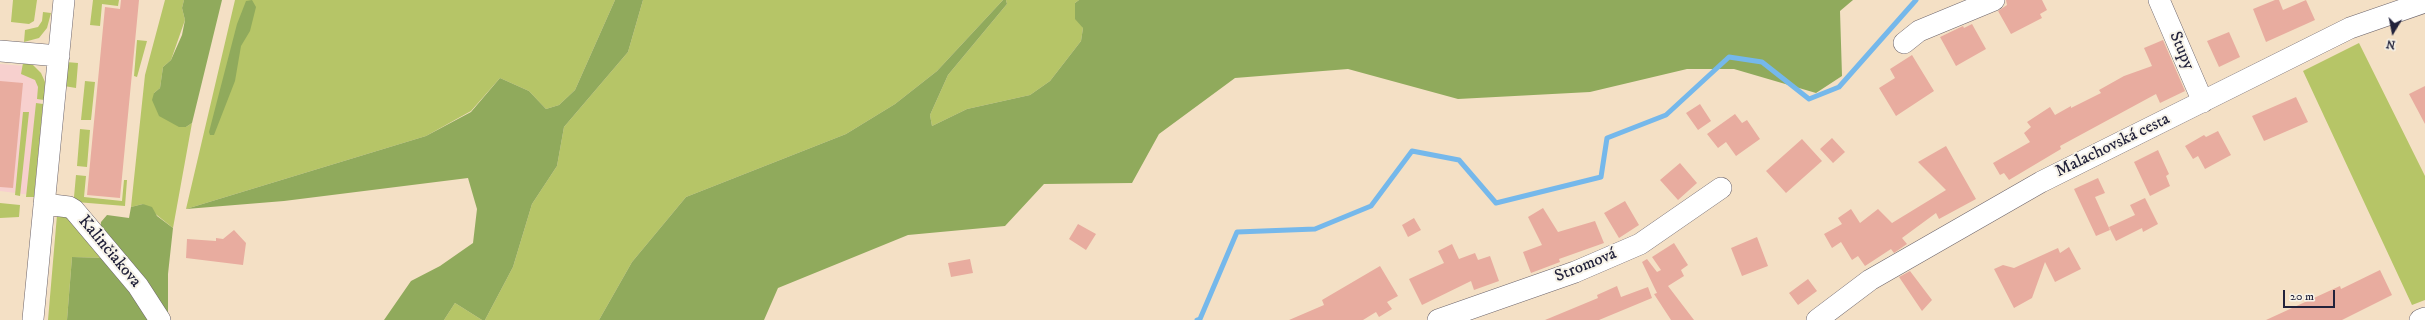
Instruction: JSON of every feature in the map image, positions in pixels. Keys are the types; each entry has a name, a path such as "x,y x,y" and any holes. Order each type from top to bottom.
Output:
{"street":[{"path":"33,319 64,0"},
{"path":"1904,43 1919,31 1994,0"},
{"name":"Stupy","path":"2159,0 2203,102"},
{"name":"Malachovská cesta","path":"1817,320 1870,280 2041,182 2350,28 2425,2"},
{"path":"0,51 59,56"},
{"name":"Stromová","path":"1438,320 1575,272 1640,244 1721,188"},
{"name":"Kalinčiakova","path":"44,204 69,207 74,210 138,286 160,320"},
{"path":"2420,320 2425,318"}],"shaded area":[{"path":"0,64 26,66 42,87 31,195 0,191"}],"green space":[{"path":"13,0 37,0 34,21 29,24 11,22"},
{"path":"93,0 119,0 118,6 102,4 100,26 90,25"},
{"path":"165,0 184,0 182,8 185,20 171,60 163,67 160,88 154,93 186,127 192,123 173,228 143,204 131,207 145,75"},
{"path":"184,0 222,0 192,123 186,127 179,127 159,116 152,100 154,93 160,88 163,67 171,60 182,35 185,20 182,8"},
{"path":"235,0 615,0 575,90 559,105 546,109 529,91 500,78 471,111 426,136 186,209"},
{"path":"252,0 256,7 250,31 241,46 235,81 214,135 210,135 209,132 237,24 246,1"},
{"path":"615,0 643,0 628,52 564,127 557,166 532,204 513,267 485,320 482,320 455,303 444,320 384,320 411,281 440,266 473,243 477,209 468,178 284,201 186,209 426,136 471,112 500,78 529,91 546,109 559,105 575,90"},
{"path":"643,0 1003,0 937,71 895,104 846,134 686,197 632,262 599,320 485,320 513,267 532,204 557,166 564,127 628,52"},
{"path":"1003,0 1006,0 1007,4 948,75 930,115 932,126 967,109 1030,95 1050,81 1081,41 1083,28 1075,19 1075,3 1079,0 1853,0 1840,11 1842,76 1816,93 1734,69 1687,69 1590,92 1458,99 1348,69 1235,78 1159,134 1132,183 1044,184 1005,226 908,235 778,288 764,320 599,320 632,262 686,197 846,134 895,104 937,71"},
{"path":"1006,0 1079,0 1075,3 1083,28 1081,41 1050,81 1030,95 967,109 932,126 930,115 948,75 1007,4"},
{"path":"43,12 51,13 47,28 39,38 24,42 25,30 38,27 42,21"},
{"path":"137,40 147,41 137,77 134,76"},
{"path":"2359,43 2425,176 2425,300 2412,305 2303,71"},
{"path":"66,62 78,63 76,88 64,86"},
{"path":"23,63 33,65 41,73 45,82 44,100 37,99 38,87 35,80 21,74"},
{"path":"85,81 95,82 91,120 81,120"},
{"path":"36,103 43,104 34,197 26,197"},
{"path":"23,112 29,112 20,196 15,195"},
{"path":"80,129 90,130 87,167 77,166"},
{"path":"76,175 86,176 84,197 122,201 124,180 127,180 125,206 76,202 74,197"},
{"path":"0,203 20,205 19,217 0,218"},
{"path":"143,204 152,207 157,216 173,228 168,274 168,320 100,231 101,222 107,215 129,218 131,207"},
{"path":"61,210 109,258 72,257 67,320 48,320 57,215"},
{"path":"72,257 109,258 152,320 67,320"},
{"path":"455,303 482,320 444,320"}],"building":[{"path":"121,0 139,0 120,198 87,195 105,7 120,9"},
{"path":"2006,0 2042,0 2047,10 2040,14 2042,18 2011,34 1998,11 2007,5"},
{"path":"2275,0 2279,0 2283,10 2306,0 2315,20 2266,42 2253,9"},
{"path":"1972,24 1986,49 1956,66 1940,37 1963,26 1964,28"},
{"path":"2229,32 2240,57 2219,67 2207,41"},
{"path":"2163,40 2185,91 2160,103 2156,94 2060,146 2061,149 2009,180 2004,173 2000,175 1993,163 2030,142 2024,133 2031,127 2027,122 2050,107 2055,115 2071,106 2071,108 2101,93 2099,90 2124,76 2152,66 2144,48"},
{"path":"1912,55 1934,91 1896,116 1879,88 1895,78 1890,69"},
{"path":"0,81 23,83 13,188 0,187"},
{"path":"2425,86 2425,124 2409,94"},
{"path":"2296,97 2308,122 2264,141 2252,116"},
{"path":"1700,104 1711,121 1698,130 1686,113"},
{"path":"1735,114 1742,123 1747,120 1760,139 1736,156 1726,142 1718,148 1707,134"},
{"path":"2218,131 2231,155 2205,169 2198,156 2193,159 2185,146 2204,135 2206,137"},
{"path":"1832,138 1845,152 1833,163 1820,149"},
{"path":"1802,139 1822,161 1786,193 1766,171"},
{"path":"1946,146 1976,199 1939,219 1936,213 1902,238 1907,244 1894,253 1891,249 1865,266 1858,256 1852,260 1841,242 1832,248 1824,234 1842,224 1838,218 1851,209 1860,223 1878,209 1892,223 1946,190 1918,162"},
{"path":"2158,150 2169,174 2166,176 2170,186 2150,196 2134,162"},
{"path":"1680,163 1697,183 1678,200 1660,180"},
{"path":"2098,178 2105,193 2095,197 2110,230 2096,236 2074,189"},
{"path":"2145,198 2158,224 2143,232 2142,228 2116,241 2109,227 2135,215 2130,205"},
{"path":"1625,201 1639,225 1619,238 1604,213"},
{"path":"1543,208 1558,232 1595,221 1604,243 1559,259 1560,262 1531,273 1523,252 1542,245 1528,217"},
{"path":"1414,218 1421,230 1408,237 1402,225"},
{"path":"1078,224 1096,234 1086,250 1069,239"},
{"path":"234,230 246,243 243,265 186,258 187,239 216,241 216,238 223,239"},
{"path":"1757,237 1768,266 1742,276 1731,248"},
{"path":"1674,243 1688,265 1681,270 1684,276 1668,286 1694,320 1671,320 1654,294 1657,293 1642,262 1647,259 1657,272 1661,270 1652,257"},
{"path":"1452,244 1459,259 1475,253 1478,260 1490,256 1499,281 1474,290 1471,281 1422,305 1409,279 1444,263 1438,251"},
{"path":"2069,247 2081,269 2055,282 2045,262 2032,298 2014,308 1994,269 2003,265 2014,268 2058,248 2060,253"},
{"path":"970,259 973,273 951,277 948,263"},
{"path":"1380,266 1398,296 1387,302 1392,309 1379,317 1376,312 1363,320 1289,320 1324,305 1322,300"},
{"path":"2380,270 2392,295 2342,320 2266,320 2340,286 2341,289"},
{"path":"1910,271 1932,300 1922,311 1899,277"},
{"path":"1808,279 1817,291 1798,305 1789,293"},
{"path":"1617,286 1621,297 1648,287 1652,298 1599,320 1545,320 1598,298 1597,295"}],"waterway":[{"path":"1197,320 1200,319 1237,232 1315,229 1371,206 1412,151 1459,160 1496,203 1601,177 1607,138 1666,115 1729,57 1762,62 1809,99 1839,87 1916,0"}]}
